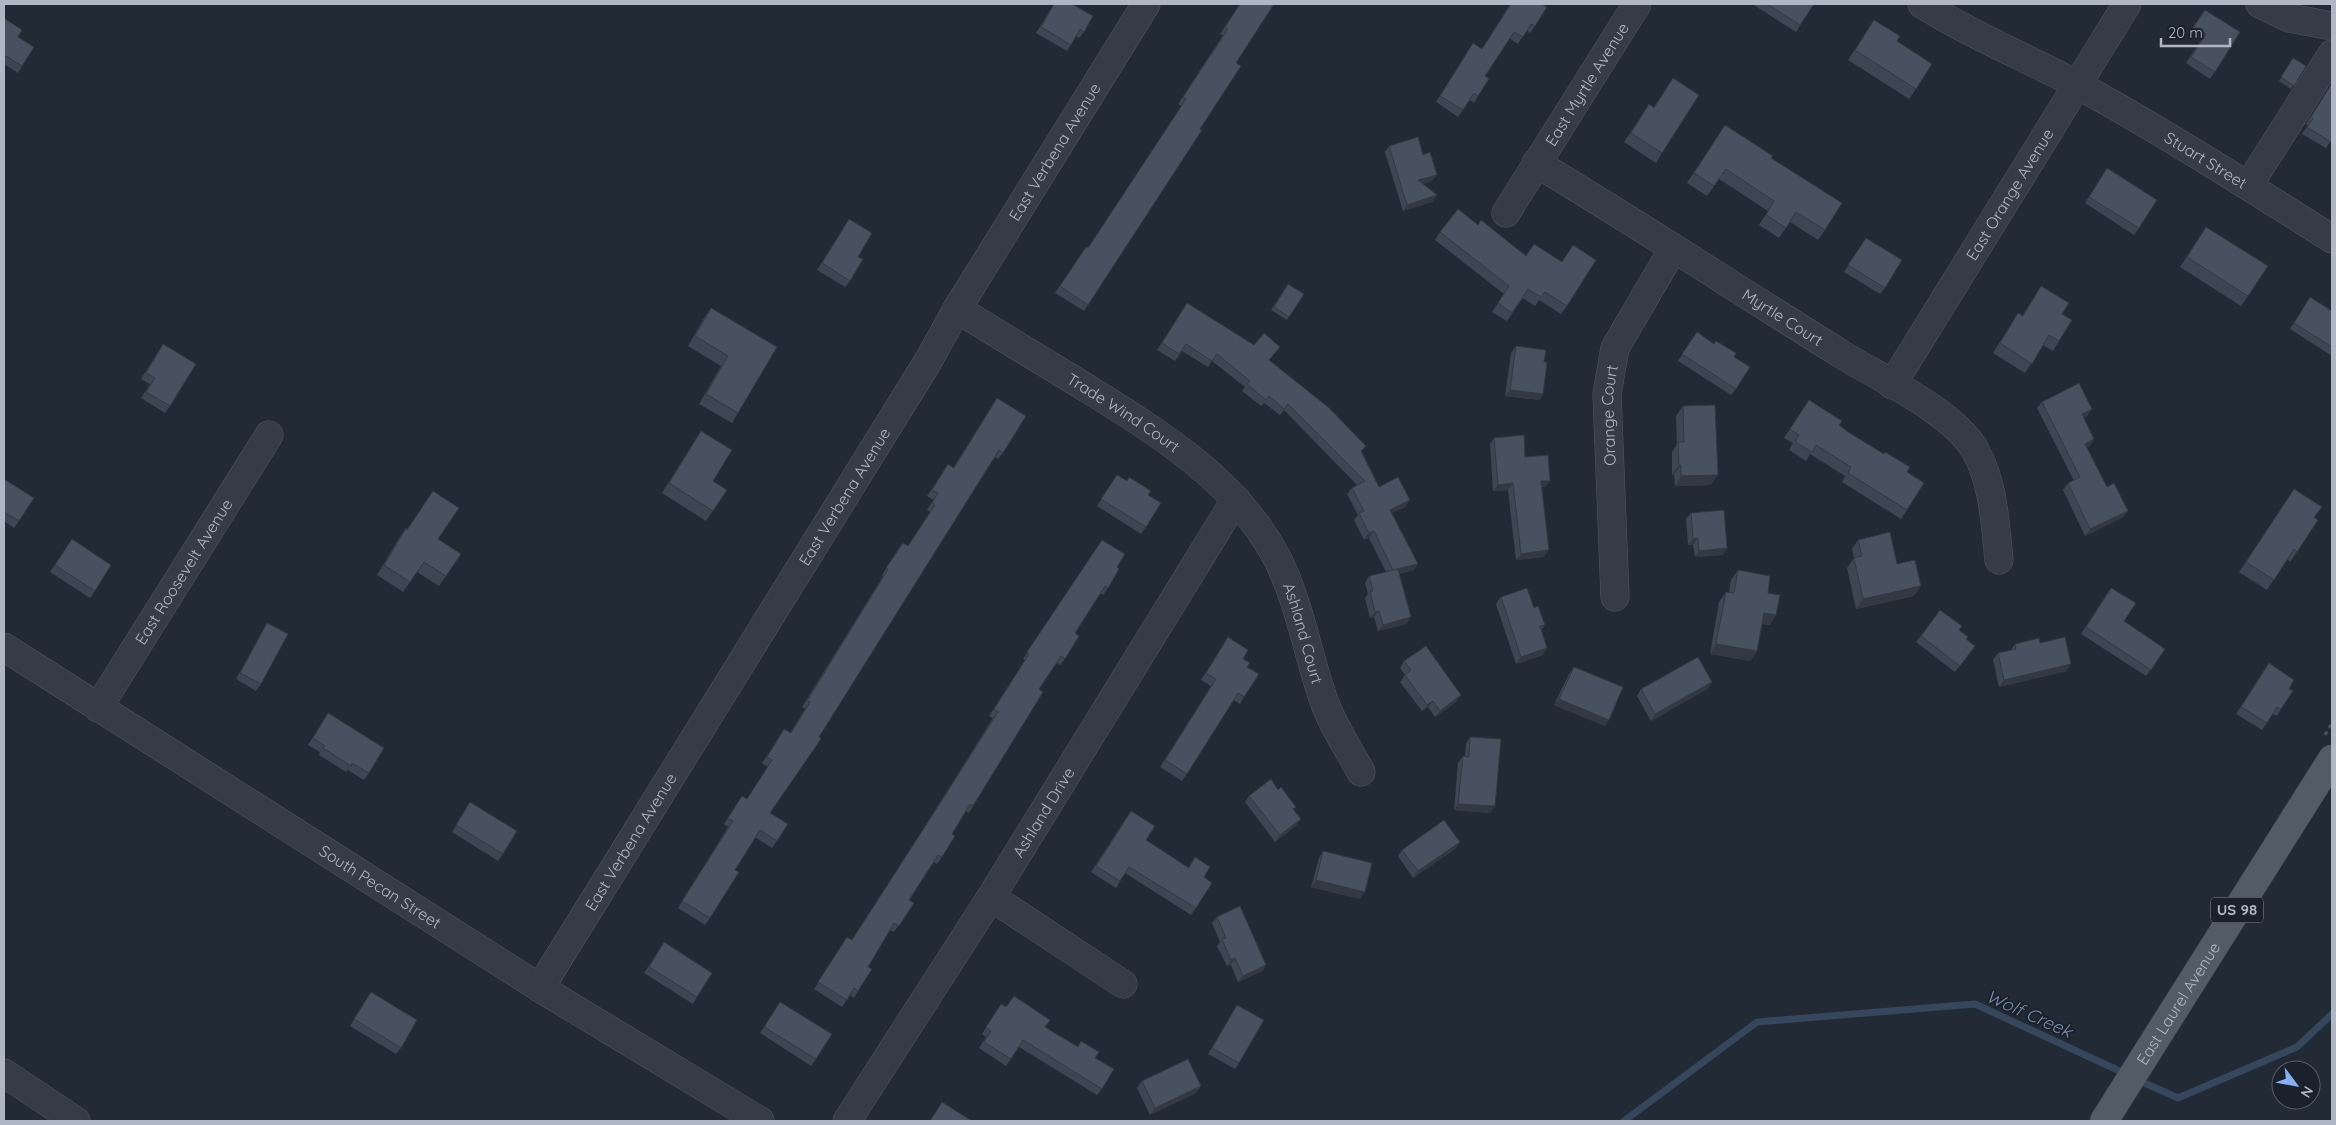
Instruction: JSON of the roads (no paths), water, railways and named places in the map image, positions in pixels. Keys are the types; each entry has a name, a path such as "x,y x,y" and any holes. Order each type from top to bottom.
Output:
{"main road":[{"name":"East Laurel Avenue","path":"2104,1121 2332,759"}],"street":[{"name":"East Verbena Avenue","path":"540,988 927,363 957,309 1146,4"},
{"name":"East Myrtle Avenue","path":"1536,163 1637,4"},
{"name":"Stuart Street","path":"1922,4 1946,19 2077,85 2248,186 2332,239"},
{"name":"East Orange Avenue","path":"1892,385 2127,4"},
{"path":"2260,4 2289,18 2332,26"},
{"path":"2248,186 2332,54"},
{"path":"1506,213 1536,163"},
{"name":"Myrtle Court","path":"1536,163 1937,412 1959,428 1976,450 1986,475 1992,502 1999,560"},
{"name":"Orange Court","path":"1615,597 1607,394 1615,348 1673,249"},
{"name":"Trade Wind Court","path":"957,309 1175,446 1236,499"},
{"name":"East Roosevelt Avenue","path":"98,708 269,435"},
{"name":"Ashland Court","path":"1236,499 1256,525 1280,564 1324,700 1361,772"},
{"name":"Ashland Drive","path":"847,1121 990,897 1236,499"},
{"name":"South Pecan Street","path":"4,648 540,988 760,1121"},
{"path":"990,897 1123,984"},
{"path":"4,1072 76,1121"}],"waterway":[{"name":"Wolf Creek","path":"1624,1121 1757,1022 1975,1004 2126,1074"},
{"name":"Wolf Creek","path":"2138,1080 2178,1098 2297,1047 2332,1014"}]}
